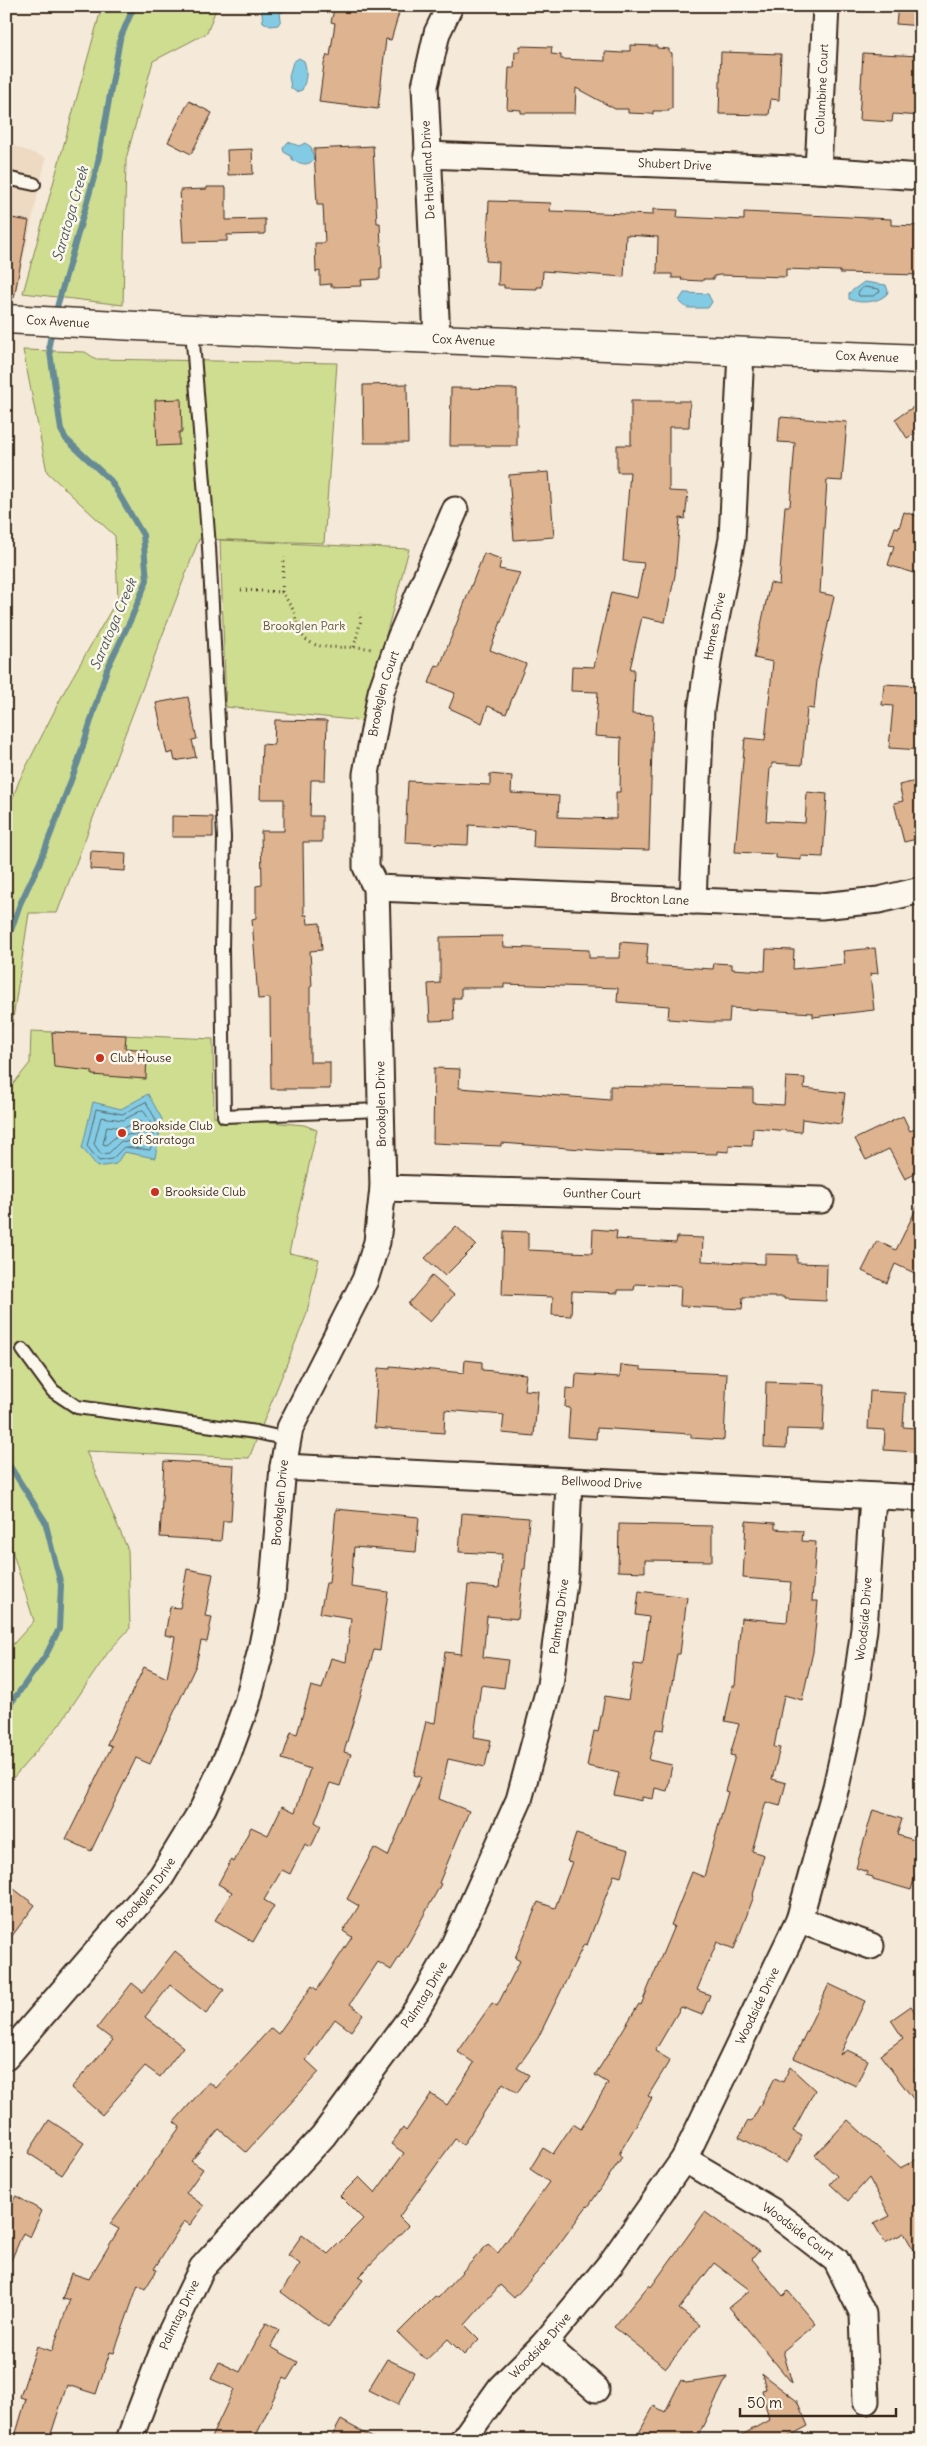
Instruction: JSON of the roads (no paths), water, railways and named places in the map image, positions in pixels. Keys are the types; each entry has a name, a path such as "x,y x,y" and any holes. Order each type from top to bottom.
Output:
{"main road":[{"name":"Cox Avenue","path":"6,318 36,322 192,329 921,359"}],"street":[{"name":"De Havilland Drive","path":"436,338 425,86 438,33 450,6"},
{"name":"Columbine Court","path":"818,170 826,6"},
{"name":"Shubert Drive","path":"427,156 818,170 921,177"},
{"name":"Homes Drive","path":"693,901 701,710 710,649 732,539 741,352"},
{"name":"Brookglen Court","path":"376,888 366,867 366,774 380,692 392,658 455,510"},
{"name":"Brookglen Drive","path":"6,2057 160,1877 203,1808 223,1766 248,1703 272,1596 283,1467 290,1428 365,1280 377,1242 383,1188 376,888"},
{"name":"Brockton Lane","path":"376,888 821,906 879,900 921,890"},
{"name":"Gunther Court","path":"383,1188 821,1200"},
{"name":"Bellwood Drive","path":"283,1467 921,1498"},
{"name":"Palmtag Drive","path":"129,2440 167,2340 202,2268 324,2136 416,2009 452,1949 519,1800 550,1685 565,1574 569,1481"},
{"name":"Woodside Drive","path":"463,2440 501,2387 544,2344 611,2263 684,2159 799,1920 836,1787 852,1714 864,1629 873,1497"},
{"path":"799,1920 871,1946"},
{"name":"Woodside Court","path":"684,2159 772,2211 836,2260 864,2314 866,2401"},
{"path":"544,2344 596,2389"}],"lane":[{"path":"6,178 34,184"},
{"path":"192,329 209,547 224,838 222,955 224,1116 381,1110"},
{"path":"23,1350 53,1391 77,1407 256,1432 287,1440"}],"water":[{"path":"261,6 285,8 286,11 280,13 281,20 278,25 271,26 263,22"},
{"path":"299,58 304,61 306,76 302,90 296,92 291,88 289,76 293,62"},
{"path":"288,142 299,146 305,143 311,147 314,159 306,164 293,161 291,156 284,152 283,148"},
{"path":"864,282 886,285 887,294 869,302 858,302 849,299 849,293"},
{"path":"684,293 708,294 712,302 708,308 687,308 679,301"},
{"name":"Brookside Club of Saratoga","path":"148,1094 162,1119 155,1158 124,1152 116,1164 98,1167 82,1148 93,1102 121,1109"}],"waterway":[{"name":"Saratoga Creek","path":"55,314 97,167 120,39 134,6"},
{"name":"Saratoga Creek","path":"6,945 20,904 40,862 78,762 107,669 147,580 143,535 111,481 66,439 61,430 49,345 52,329"},
{"name":"Saratoga Creek","path":"6,1460 45,1521 61,1585 59,1629 46,1655 6,1710"}],"place":[{"name":"Club House","path":"100,1058"},
{"name":"Brookside Club of Saratoga","path":"122,1133"},
{"name":"Brookside Club","path":"155,1192"}],"park label":[{"name":"Brookglen Park","path":"304,626"}]}
